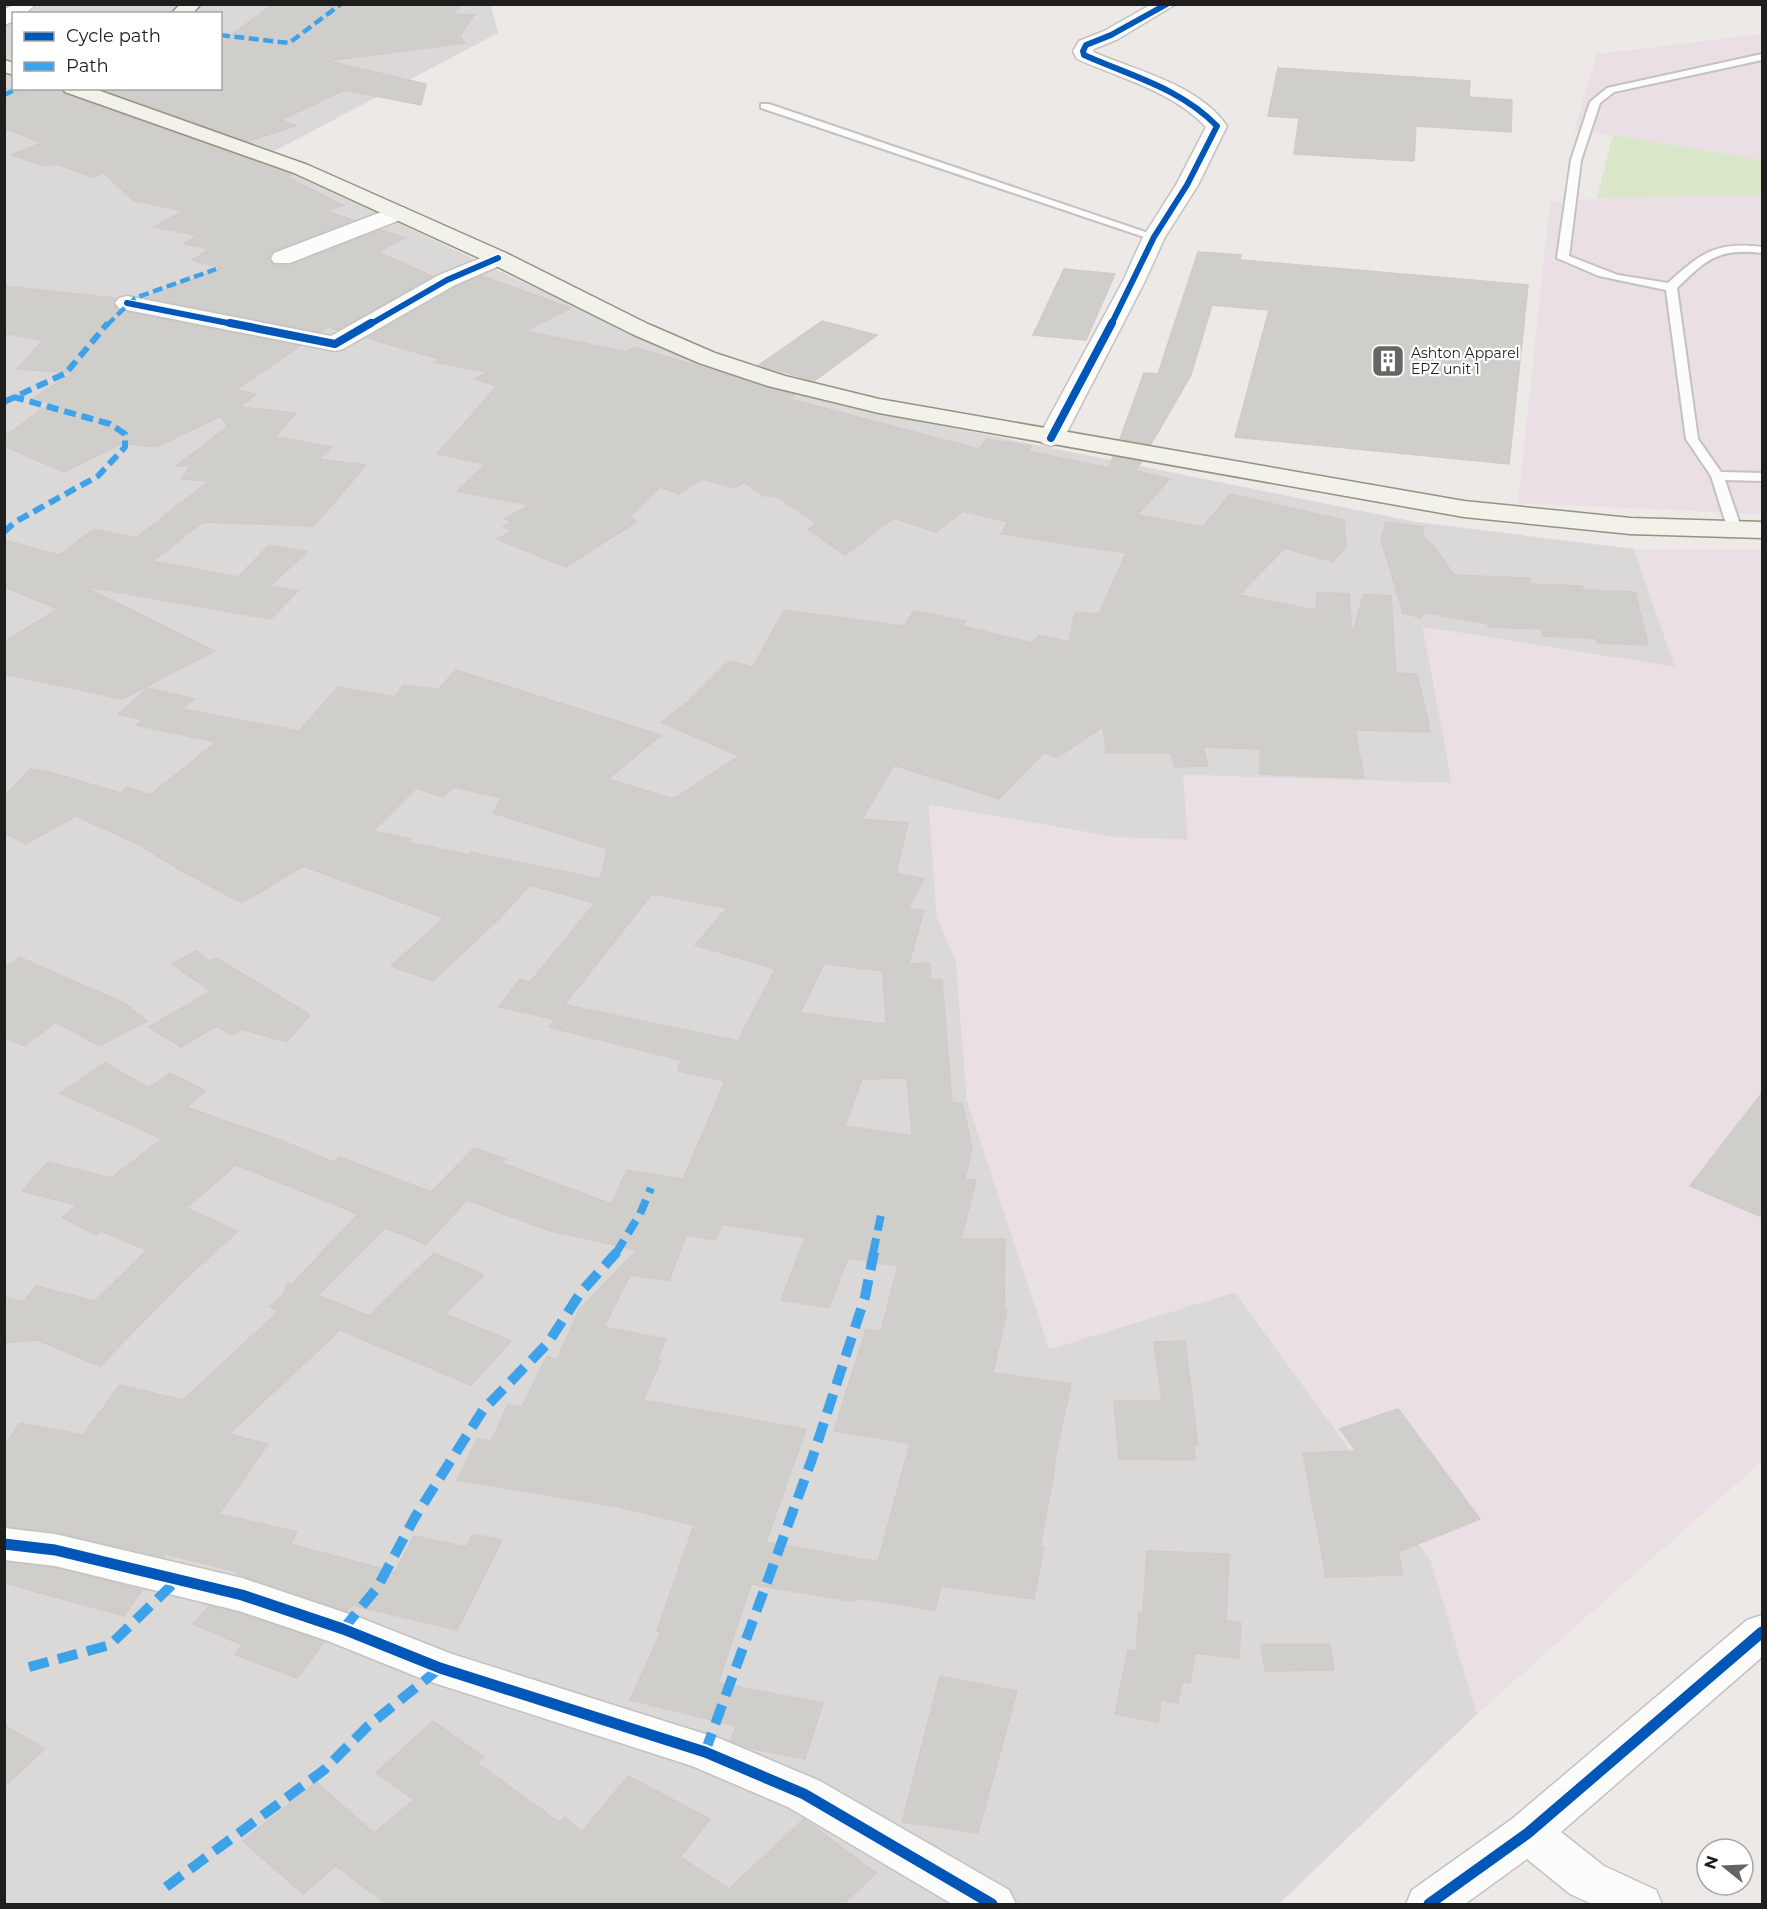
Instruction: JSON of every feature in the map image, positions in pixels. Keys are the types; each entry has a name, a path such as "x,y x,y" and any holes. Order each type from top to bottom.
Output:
{"main road":[{"path":"78,90 301,169 498,258 640,329 707,358 777,381 879,406 1464,509 1619,525 1762,530"}],"street":[{"path":"1051,438 1134,281 1154,237 1187,185 1217,126 1203,110 1185,99 1092,59 1083,51 1086,45 1111,35 1167,4"},
{"path":"282,258 397,213"},
{"path":"127,303 335,344 447,280 498,258"},
{"path":"4,1544 55,1550 242,1595 343,1629 440,1668 705,1752 804,1794 992,1905"},
{"path":"1429,1905 1528,1833 1762,1632"},
{"path":"1528,1833 1587,1880 1639,1905"}],"lane":[{"path":"1762,57 1611,90 1595,102 1576,160 1563,258 1593,273 1635,283 1671,287 1709,252 1732,248 1762,250"},
{"path":"765,106 1154,237"},
{"path":"1671,287 1692,439 1717,476 1736,530"},
{"path":"1717,476 1762,477"}],"shaded area":[{"path":"5,5 491,5 498,33 256,159 307,179 522,282 719,368 831,403 1416,522 1634,549 1675,667 1423,627 1452,783 1184,775 1188,840 1115,837 929,805 937,918 956,960 967,1100 1050,1349 1235,1292 1431,1561 1477,1714 1279,1904 5,1904"},
{"path":"1762,34 1762,160 1613,135 1574,131 1597,54"},
{"path":"1657,195 1762,195 1762,514 1518,503 1550,202"},
{"path":"1634,549 1762,550 1762,1461 1477,1714 1431,1561 1236,1292 1049,1349 967,1100 956,960 937,918 929,805 1115,837 1188,840 1183,775 1452,783 1423,627 1675,667"}],"green space":[{"path":"1613,135 1762,160 1762,195 1597,198"}],"building":[{"path":"274,4 460,4 453,14 474,15 460,36 465,43 327,61 426,84 421,105 344,90 281,120 296,126 248,141 106,90 222,90 222,42"},
{"path":"1278,68 1470,81 1469,97 1512,100 1511,132 1416,126 1414,161 1294,154 1299,118 1268,116"},
{"path":"4,88 61,90 64,94 291,175 286,177 343,205 325,211 353,220 273,251 269,259 274,265 291,265 381,230 406,238 377,252 433,276 338,330 328,327 321,332 146,297 221,268 192,260 210,249 184,244 197,235 153,227 184,211 133,200 104,173 93,177 56,164 45,166 11,155 42,143 4,128"},
{"name":"Ashton Apparel EPZ unit 1","path":"1198,252 1241,255 1240,260 1528,285 1509,464 1235,437 1269,310 1212,305 1191,375 1151,444 1120,439 1144,373 1158,374"},
{"path":"1064,269 1115,274 1086,340 1033,335"},
{"path":"482,276 571,308 525,331 626,352 634,347 795,395 789,399 979,449 987,439 1031,446 1028,451 1109,468 1113,457 1141,462 1136,471 1170,479 1137,515 1203,527 1230,494 1344,520 1346,546 1333,562 1285,548 1239,595 1316,610 1317,592 1349,594 1352,635 1364,594 1391,596 1396,673 1417,674 1427,716 1430,732 1355,730 1364,778 1260,774 1260,749 1203,747 1208,766 1175,767 1171,753 1106,753 1103,727 1057,758 1044,752 999,799 894,765 862,819 908,823 896,873 924,879 908,909 924,910 909,964 930,963 931,980 942,980 952,1103 962,1103 972,1147 965,1179 976,1180 961,1239 1005,1239 1004,1310 1007,1310 993,1373 1071,1384 1053,1468 1055,1468 1040,1546 1044,1547 1034,1599 941,1586 935,1610 857,1598 856,1602 751,1584 718,1683 823,1703 805,1759 748,1748 731,1741 736,1726 630,1700 661,1632 657,1631 694,1525 614,1506 457,1480 477,1439 491,1441 508,1405 522,1407 547,1356 557,1360 579,1310 637,1250 547,1230 467,1200 426,1244 385,1228 318,1295 369,1316 434,1253 484,1275 445,1314 511,1341 471,1385 340,1330 229,1434 268,1444 219,1514 297,1532 290,1544 395,1572 414,1536 466,1547 473,1534 502,1540 457,1630 351,1605 347,1611 236,1574 238,1572 166,1554 164,1557 56,1532 4,1526 4,1446 20,1423 83,1435 120,1385 183,1400 279,1311 270,1307 284,1293 288,1283 291,1285 358,1214 236,1165 186,1208 238,1231 183,1281 100,1366 37,1340 4,1343 4,1297 23,1302 36,1286 95,1301 147,1250 101,1231 96,1235 62,1217 77,1205 22,1191 48,1162 111,1178 162,1139 60,1093 105,1063 149,1088 170,1073 206,1091 186,1107 280,1140 334,1162 340,1157 431,1192 474,1148 506,1159 502,1163 611,1204 627,1170 683,1179 725,1081 678,1071 681,1060 549,1027 566,1005 738,1041 775,969 695,945 727,908 652,894 553,1019 499,1007 520,979 530,982 595,903 530,885 500,918 433,981 391,966 444,918 303,866 242,903 180,870 140,845 76,816 26,844 4,833 4,797 30,769 50,772 120,793 128,787 150,795 216,742 136,725 142,720 118,714 148,688 194,699 182,709 299,731 338,687 395,697 403,685 438,689 456,670 661,735 608,779 670,798 677,797 739,756 661,722 689,701 729,661 753,667 784,610 904,626 914,611 966,621 962,626 1033,643 1039,635 1069,642 1075,612 1099,614 1126,553 1001,534 1008,522 963,511 936,532 894,518 845,555 808,529 816,523 776,496 764,496 744,482 735,488 702,479 679,494 660,487 630,516 636,522 566,567 497,539 512,531 503,527 512,522 504,519 531,505 457,491 486,464 437,454 497,386 475,379 488,372 435,362 439,359 367,338 456,287","holes":["455,787 501,798 493,813 608,849 600,879 471,852 469,855 408,842 411,839 373,831 416,788 443,797","824,964 883,971 886,1024 800,1013","907,1078 912,1136 845,1126 862,1079","722,1224 805,1238 781,1300 829,1308 848,1258 898,1266 881,1331 866,1329 834,1431 910,1443 878,1562 766,1542 806,1429 643,1400 661,1360 657,1360 666,1339 604,1327 630,1275 669,1281 686,1235 716,1240"]},
{"path":"4,286 116,298 113,303 118,310 300,346 236,390 256,394 240,407 296,413 275,437 332,447 319,459 366,465 314,526 203,522 153,561 238,577 269,545 307,552 270,586 298,591 271,619 83,586 214,651 123,699 4,674 4,642 58,609 4,587 4,540 59,555 94,529 136,538 209,481 181,479 190,466 176,466 227,427 221,416 156,447 123,443 64,472 4,446 4,437 51,403 33,398 73,373 17,369 43,340 4,333"},
{"path":"822,321 877,335 814,381 759,365"},
{"path":"1386,522 1424,527 1422,536 1434,546 1454,575 1529,578 1530,584 1582,586 1583,590 1635,592 1648,645 1597,643 1596,638 1543,636 1542,629 1488,627 1488,624 1423,612 1421,618 1403,613 1381,539"},
{"path":"197,951 210,961 217,958 310,1015 287,1042 241,1029 232,1035 216,1026 181,1047 149,1027 211,991 172,964"},
{"path":"19,957 124,1003 147,1021 99,1046 56,1022 25,1046 4,1037 4,969"},
{"path":"1762,1093 1762,1217 1690,1186"},
{"path":"1185,1341 1198,1445 1194,1445 1195,1460 1119,1459 1114,1401 1162,1401 1154,1342"},
{"path":"1398,1409 1480,1519 1398,1552 1403,1575 1326,1577 1303,1453 1356,1451 1340,1429"},
{"path":"1147,1551 1229,1554 1226,1621 1241,1623 1239,1658 1195,1653 1190,1683 1182,1682 1178,1703 1161,1700 1158,1722 1115,1714 1128,1650 1136,1651 1139,1612 1143,1612"},
{"path":"4,1562 55,1568 142,1590 124,1616 4,1583"},
{"path":"209,1606 238,1613 324,1642 297,1678 235,1655 242,1645 193,1624"},
{"path":"1261,1644 1330,1644 1334,1670 1265,1671"},
{"path":"940,1676 1017,1691 978,1833 902,1822"},
{"path":"433,1721 484,1757 477,1763 559,1822 565,1817 582,1832 628,1776 710,1819 680,1857 729,1889 804,1819 876,1873 842,1905 387,1905 336,1866 303,1894 243,1841 316,1782 374,1833 414,1800 376,1773"},
{"path":"4,1725 45,1749 4,1787"}],"marked path":[{"path":"222,35 289,43 341,4"},
{"path":"4,95 15,90"},
{"path":"4,402 66,373 111,320 135,298 216,269"},
{"path":"4,532 15,522 98,476 125,447 125,434 110,424 14,397"},
{"path":"343,1629 377,1588 415,1517 483,1410 548,1343 581,1292 613,1258 640,1214 651,1188"},
{"path":"705,1752 812,1459 865,1297 881,1215"},
{"path":"29,1667 110,1645 178,1579"},
{"path":"166,1887 324,1770 368,1726 440,1668"}],"cycle path":[{"path":"1051,438 1134,281 1154,237 1187,185 1217,126 1189,101 1155,84 1084,55 1086,45 1111,35 1167,4"},
{"path":"127,303 335,344 447,280 498,258"},
{"path":"4,1544 55,1550 242,1595 343,1629 440,1668 705,1752 804,1794 992,1904"},
{"path":"1429,1904 1528,1833 1762,1632"}],"place":[{"name":"Ashton Apparel EPZ unit 1","path":"1388,361"}]}
